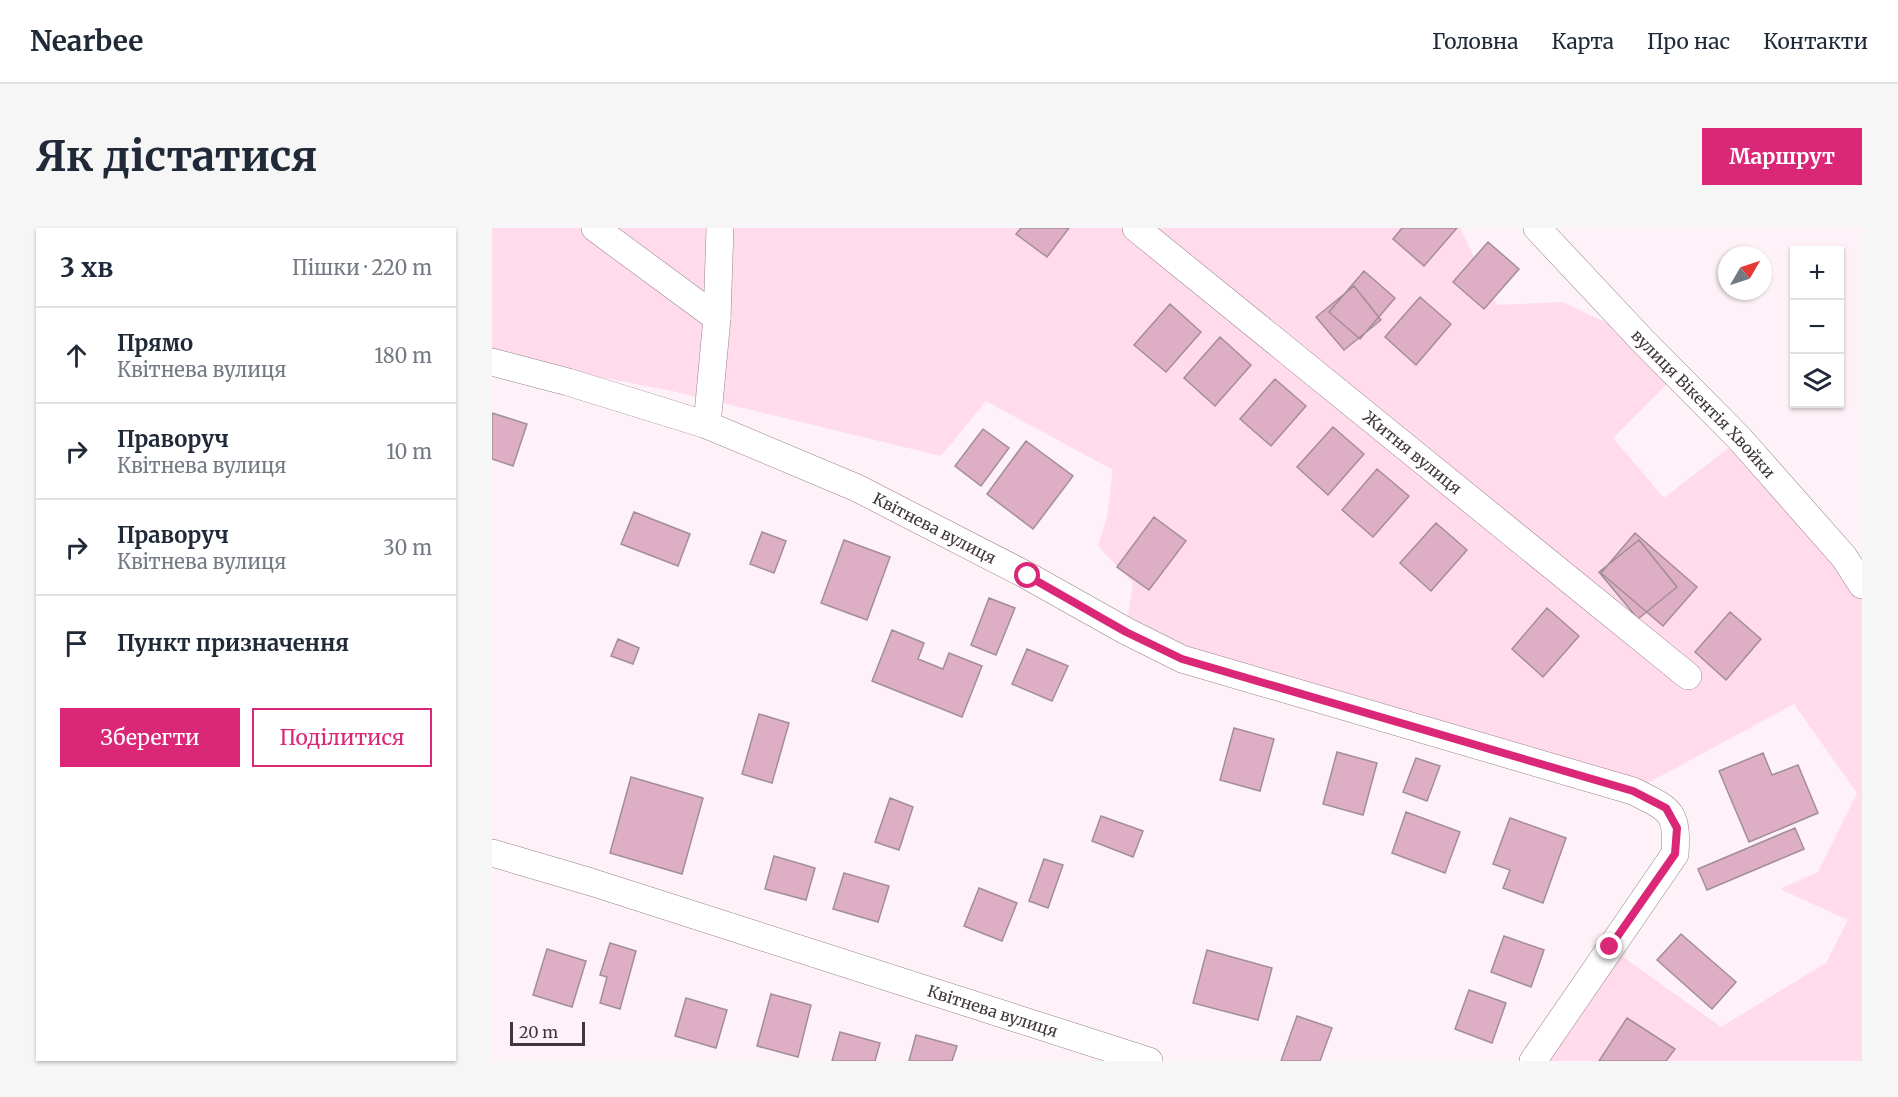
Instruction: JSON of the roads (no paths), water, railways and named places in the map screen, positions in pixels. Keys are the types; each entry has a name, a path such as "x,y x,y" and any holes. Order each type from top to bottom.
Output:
{"street":[{"path":"595,228 717,318"},
{"path":"707,425 717,318 720,228"},
{"name":"Житня вулиця","path":"1136,228 1688,676"},
{"name":"вулиця Вікентія Хвойки","path":"1537,228 1740,439 1844,557 1862,585"},
{"name":"Квітнева вулиця","path":"492,362 568,382 707,425 857,488 1028,576 1126,632 1182,659 1633,791 1666,808 1677,828 1675,854 1533,1061"},
{"name":"Квітнева вулиця","path":"492,853 602,885 1149,1061"}]}
